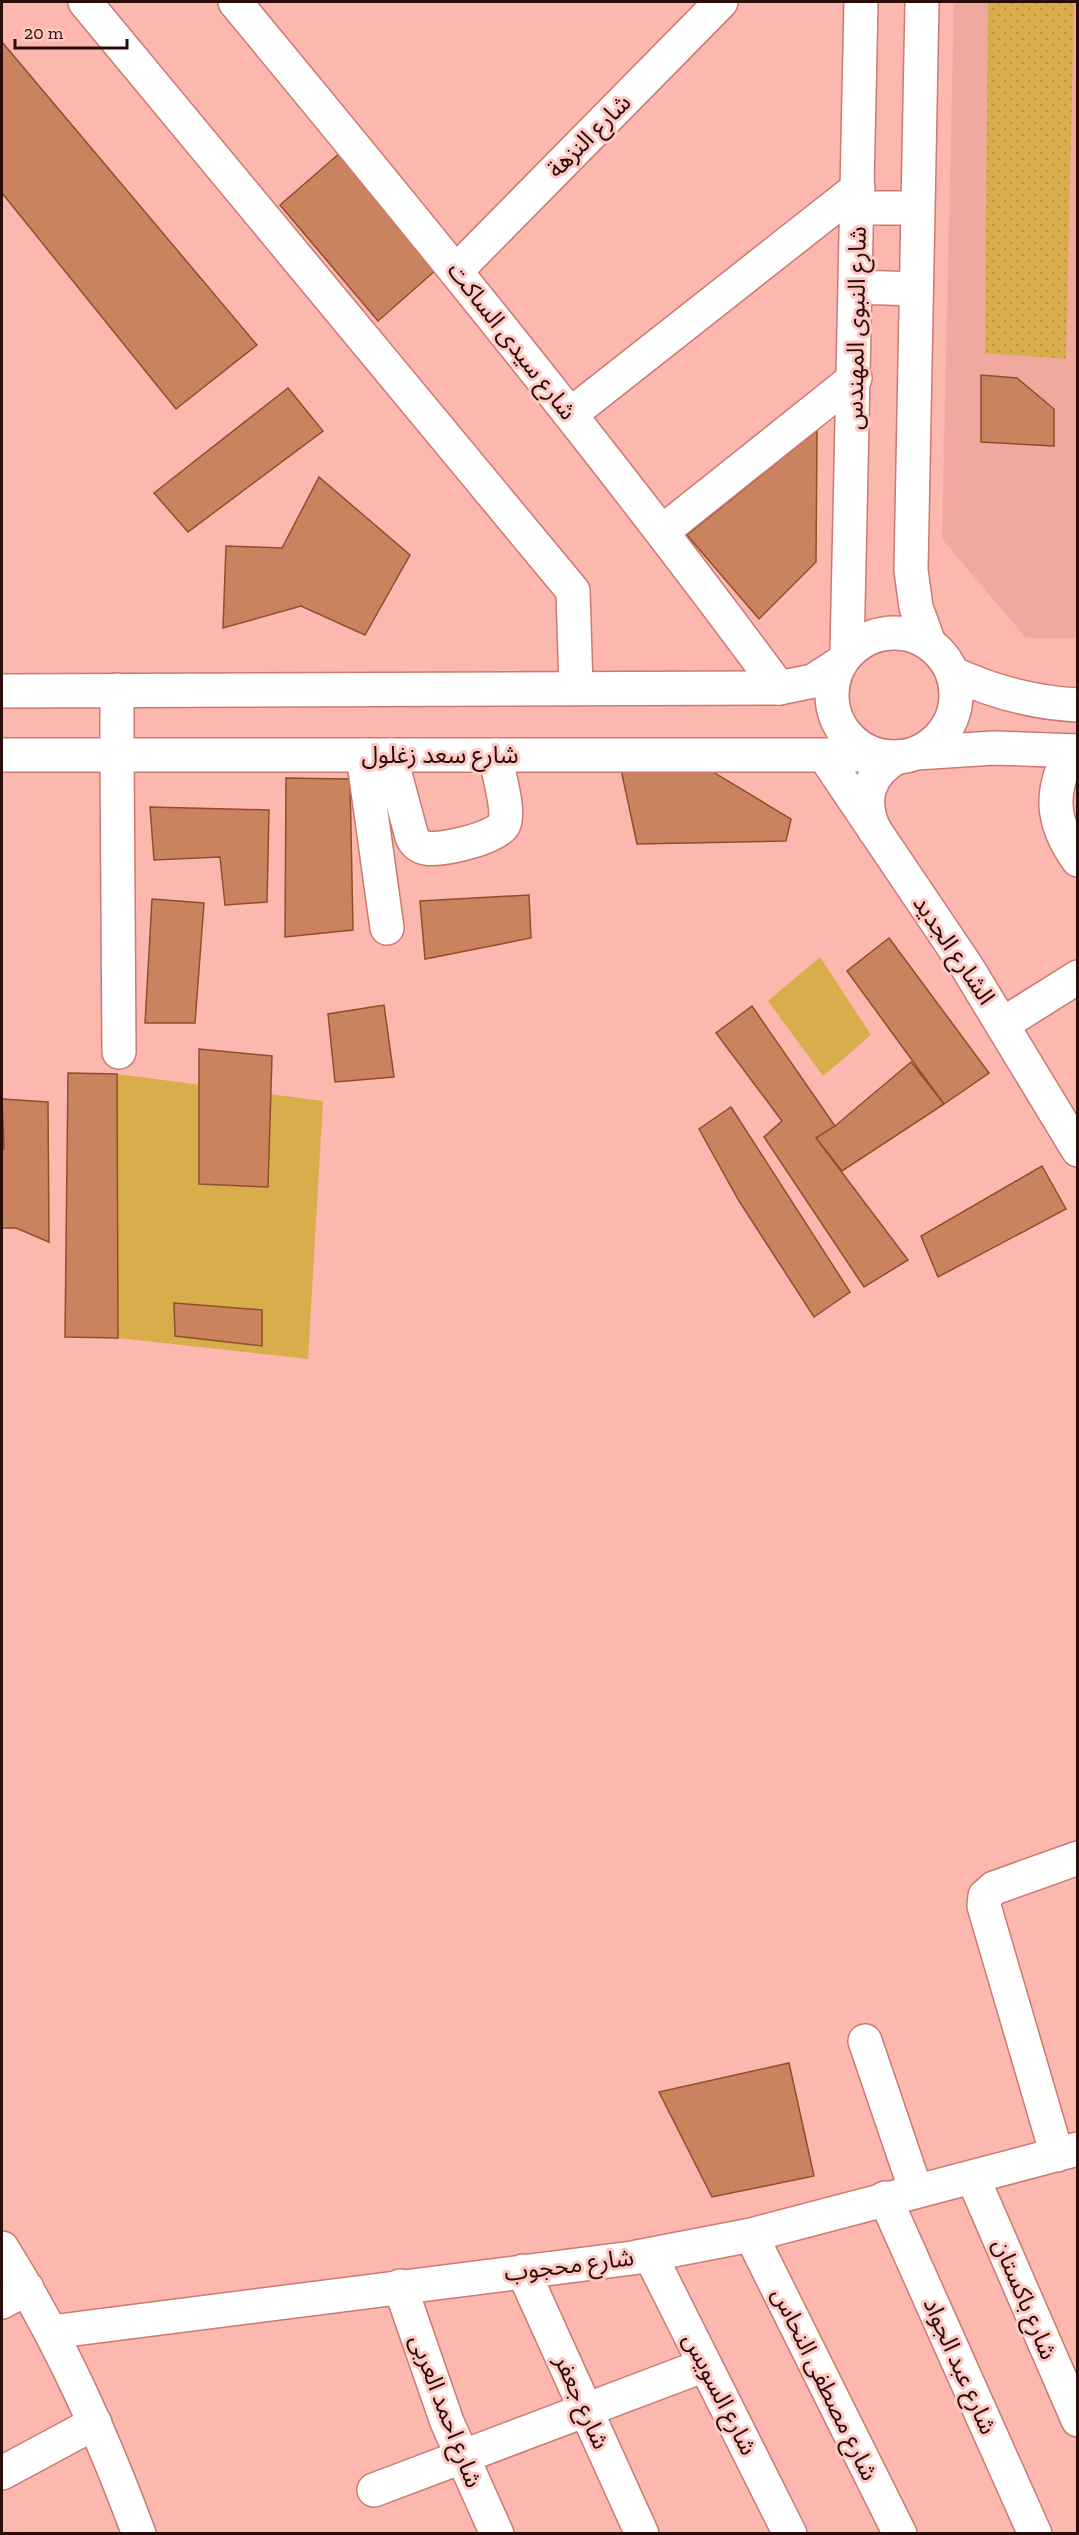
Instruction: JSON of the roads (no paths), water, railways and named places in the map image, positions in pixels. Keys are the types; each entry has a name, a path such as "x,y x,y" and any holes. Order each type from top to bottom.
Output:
{"street":[{"path":"85,2 573,591 576,688"},
{"name":"شارع سيدى الساكت","path":"235,2 457,270 663,531 779,688"},
{"name":"شارع النزهة","path":"457,270 721,2"},
{"name":"شارع النبوى المهندس","path":"844,658 855,378 861,2"},
{"path":"922,2 911,570 916,607 929,643"},
{"path":"571,414 858,198 918,208"},
{"path":"856,287 916,290"},
{"path":"663,531 855,378"},
{"path":"2,691 779,688 813,681 861,642 877,635 895,633 913,636 929,643 943,657 952,673 956,693 954,712 946,729 933,744 897,755 874,775 868,789 866,803 868,818 875,831"},
{"path":"844,658 833,686 834,711 850,739 897,755"},
{"path":"952,673 1014,697 1047,704 1077,705"},
{"path":"117,690 118,1052"},
{"name":"شارع سعد زغلول","path":"2,755 897,755 994,748 1074,751"},
{"path":"1074,751 1056,785 1055,804 1062,834 1077,860"},
{"path":"377,755 412,837 419,846 430,849 490,837 502,828 506,813 495,755"},
{"path":"377,755 387,928"},
{"name":"الشارع الجديد","path":"824,755 1003,1024 1073,1139"},
{"path":"1003,1024 1077,976"},
{"path":"1067,2152 984,1906 985,1896 994,1888 1077,1858"},
{"path":"865,2041 916,2192"},
{"name":"شارع محجوب","path":"51,2332 650,2255 751,2235 1067,2152"},
{"name":"شارع باكستان","path":"974,2178 1077,2420"},
{"name":"شارع عبد الجواد","path":"885,2198 1035,2534"},
{"name":"شارع مصطفى النحاس","path":"751,2235 900,2534"},
{"path":"2,2248 14,2295 51,2332 95,2423 139,2534"},
{"name":"شارع السويس","path":"650,2255 790,2534"},
{"name":"شارع جعفر","path":"523,2271 642,2534"},
{"name":"شارع احمد العربى","path":"400,2286 422,2355 462,2457 497,2534"},
{"path":"374,2490 705,2365"},
{"path":"2,2473 95,2423"}]}
